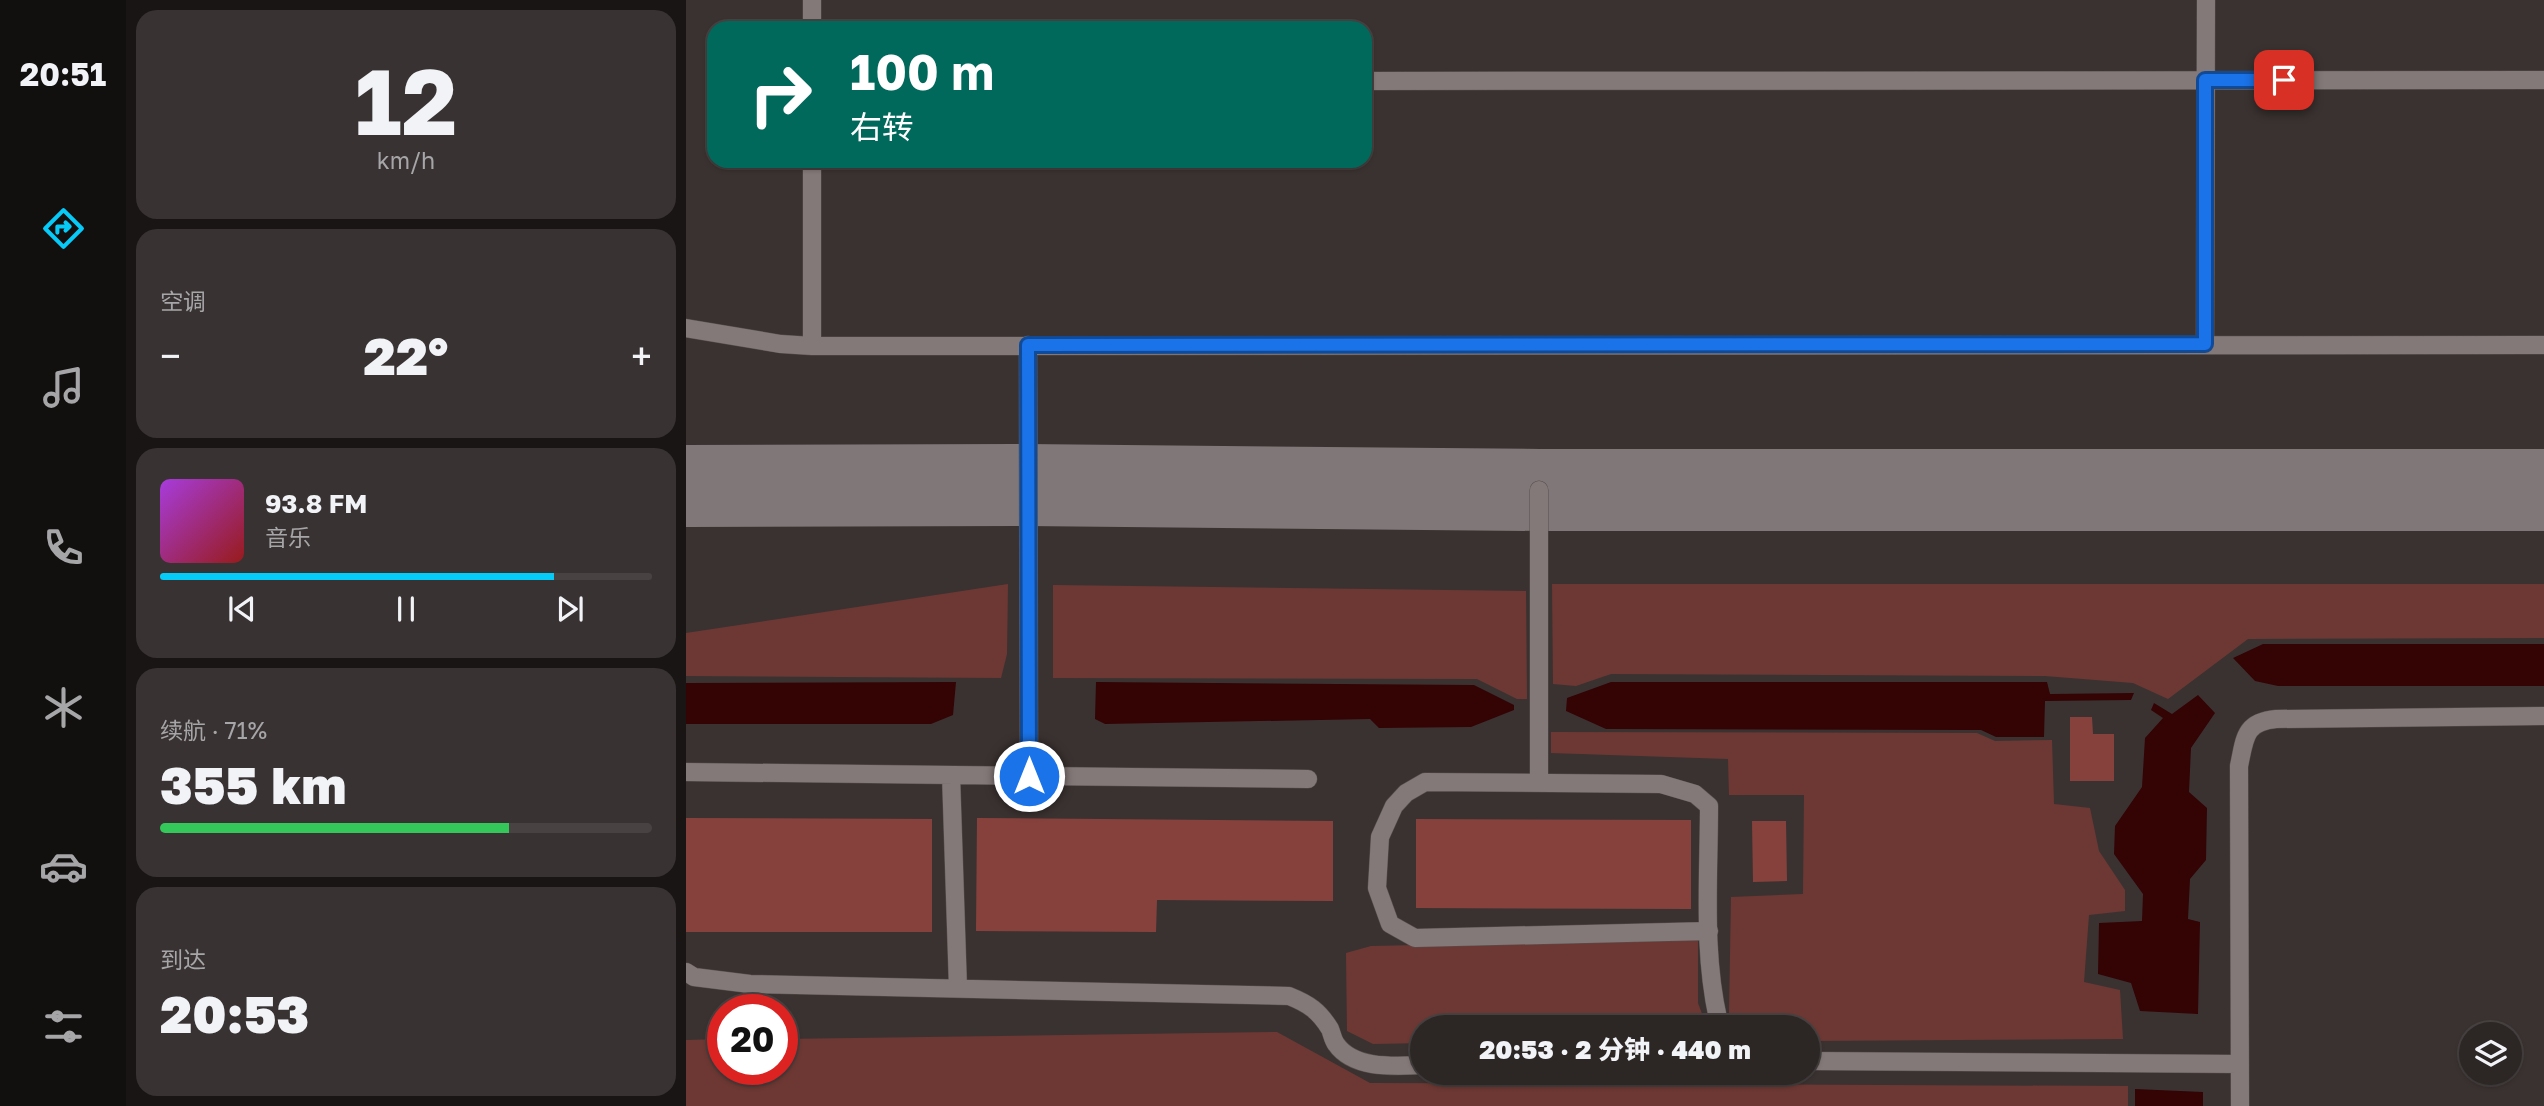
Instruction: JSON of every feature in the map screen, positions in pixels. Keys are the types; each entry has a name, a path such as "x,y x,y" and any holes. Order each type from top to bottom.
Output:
{"lane":[{"path":"812,0 812,21"},
{"path":"2205,344 2206,0"},
{"path":"1372,81 2544,80"},
{"path":"812,168 812,346"},
{"path":"686,328 704,333 812,346 2544,345"},
{"path":"1028,345 1029,776"},
{"path":"1539,490 1539,783"},
{"path":"2240,1106 2239,766 2250,726 2262,720 2276,719 2544,716"},
{"path":"686,772 1308,779"},
{"path":"951,775 958,988"},
{"path":"1709,932 1415,938 1390,924 1377,888 1380,837 1394,806 1406,793 1425,782 1661,784 1695,794 1709,806 1709,932 1713,999 1717,1015"},
{"path":"686,972 694,977 750,984 1289,996 1313,1005 1337,1046 1359,1060 1383,1066 1410,1065"},
{"path":"1820,1061 2240,1064"}],"shaded area":[{"path":"1008,584 1007,654 1001,678 686,676 686,633"},
{"path":"1552,584 2544,584 2544,638 2248,639 2168,699 2133,683 2045,676 1611,674 1576,686 1553,684"},
{"path":"1053,585 1526,591 1527,699 1517,699 1477,679 1053,678"},
{"path":"2263,644 2544,644 2544,686 2278,686 2255,681 2233,658"},
{"path":"956,682 953,715 931,724 686,724 686,683"},
{"path":"1096,682 1474,685 1514,705 1514,710 1471,727 1379,728 1370,719 1105,724 1095,719"},
{"path":"1611,682 2047,682 2050,694 2134,693 2131,700 2045,701 2044,737 1996,737 1981,730 1606,729 1566,711 1567,698"},
{"path":"2198,695 2215,713 2191,748 2189,792 2207,808 2206,860 2190,879 2188,919 2200,922 2198,1014 2140,1011 2131,983 2098,974 2099,923 2142,921 2143,894 2114,854 2115,826 2142,787 2145,738 2163,718 2151,710 2154,703 2172,714"},
{"path":"1551,732 1977,733 1995,741 2052,740 2054,804 2090,808 2099,851 2125,890 2125,911 2089,915 2084,982 2120,990 2123,1039 1820,1041 1820,1015 1731,1015 1729,1013 1731,897 1803,894 1804,795 1729,795 1728,759 1551,753"},
{"path":"1698,939 1698,1003 1702,1015 1410,1015 1410,1043 1373,1044 1347,1031 1346,953 1371,946"},
{"path":"1277,1032 1370,1083 2128,1086 2128,1106 686,1106 686,1040 707,1039 707,1085 798,1085 798,1039"},
{"path":"2135,1089 2203,1092 2203,1106 2135,1106"}],"building":[{"path":"2070,717 2092,717 2093,734 2114,734 2114,781 2070,781"},
{"path":"686,818 932,819 932,932 686,932"},
{"path":"977,818 1333,821 1333,901 1157,900 1156,932 976,931"},
{"path":"1416,819 1691,820 1691,909 1416,908"},
{"path":"1752,821 1786,821 1787,881 1753,882"}],"taxiway":[{"path":"686,486 1026,485 1539,490 2544,490"}],"route":[{"path":"1029,776 1026,485 1028,345 2205,344 2205,80 2284,80"}]}
